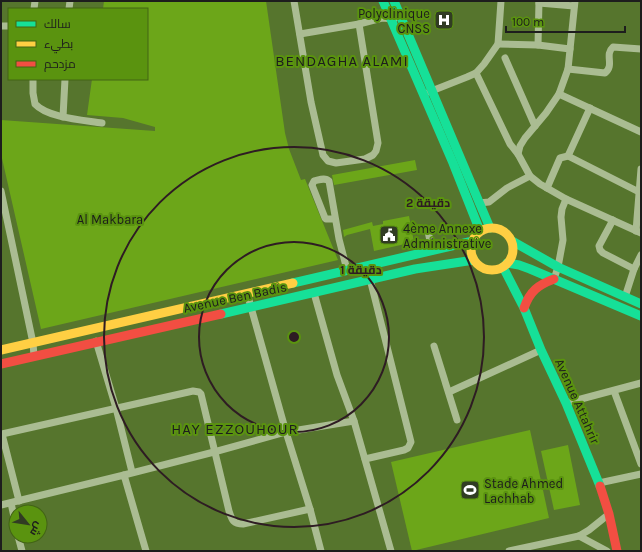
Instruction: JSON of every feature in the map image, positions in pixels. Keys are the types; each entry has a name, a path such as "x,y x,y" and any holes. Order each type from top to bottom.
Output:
{"main road":[{"path":"383,1 427,93 462,160 490,228"},
{"path":"394,1 403,21 454,167 480,231"},
{"path":"505,265 513,251 510,237 503,230 494,228 480,231 474,238 471,248 474,260 481,266 489,270 494,270 505,265 519,265 641,316"},
{"name":"Avenue Ben Badis","path":"1,350 473,241"},
{"path":"512,241 558,267 641,304"},
{"path":"413,255 415,269"},
{"name":"Avenue Ben Badis","path":"1,364 415,269 474,260"},
{"name":"Avenue Attahrir","path":"505,265 541,350 566,403 599,483 609,514 617,551"},
{"path":"524,308 526,301 536,288 554,279"}],"street":[{"path":"294,1 311,102 323,155 328,161 336,163 365,159 376,151 378,143 358,24"},
{"path":"427,93 476,73 484,64 498,44 501,1"},
{"path":"518,154 520,146 525,138 546,113 559,94 568,69 575,3 539,2 538,45"},
{"path":"300,34 358,24 382,18 403,21"},
{"path":"498,44 538,45 570,49"},
{"path":"568,69 605,73 610,68 609,52 613,47 641,49"},
{"path":"504,58 535,126"},
{"path":"476,73 510,144 518,154 530,176 547,188 566,199 638,232 641,169"},
{"path":"33,80 35,104 44,111 102,123"},
{"path":"63,116 65,80"},
{"path":"559,94 641,132"},
{"path":"568,156 590,108"},
{"path":"547,188 560,158 568,156 639,192"},
{"path":"479,203 489,202 507,188 530,176"},
{"path":"335,219 326,220 312,185 314,181 327,179 329,182 339,239 347,270"},
{"path":"1,192 2,204 33,343 34,356"},
{"path":"554,279 563,240 561,217 566,199"},
{"path":"613,220 599,246 600,250 634,269"},
{"path":"428,231 432,251"},
{"path":"625,297 634,269 641,256"},
{"path":"365,459 404,450 408,448 412,442 370,280"},
{"path":"247,293 286,432 310,509 320,551"},
{"path":"314,293 337,375 354,421 391,551"},
{"path":"96,341 116,408 132,472"},
{"path":"434,346 457,420"},
{"path":"449,392 541,350"},
{"path":"566,403 641,383"},
{"path":"19,501 2,431 193,391 199,392 203,400 214,452 232,520 238,524 243,524 310,509"},
{"path":"614,391 641,464"},
{"path":"1,505 214,452 286,432 354,421"},
{"path":"599,483 641,474"},
{"path":"124,475 146,551"},
{"path":"509,551 579,536 609,514"},
{"path":"579,536 607,551"}],"green space":[{"name":"Al Makbara","path":"104,1 266,1 285,133 289,149 301,180 305,179 338,260 41,329 1,154 1,120 155,131 155,127 123,118 87,115 92,80 148,80 148,8 103,8"},
{"path":"415,160 417,170 334,185 332,175"},
{"path":"409,216 414,242 374,251 370,229 344,237 343,230 372,222 373,226 383,224 383,221"},
{"name":"Stade Ahmed Lachhab","path":"530,430 549,518 412,551 391,462"},
{"path":"568,445 580,505 554,510 541,451"}],"traffic: fast":[{"path":"383,1 453,163 480,231"},
{"path":"394,1 490,228"},
{"path":"293,283 473,241"},
{"path":"512,241 558,267 641,304"},
{"path":"221,314 415,269 474,260"},
{"path":"507,263 530,269 641,316"},
{"path":"503,267 524,308 541,350 566,403 600,486"}],"traffic: slow":[{"path":"488,228 496,228 507,234 513,245 513,249 513,253 507,264 496,270 488,270 477,264 471,253 471,245 477,234 488,228"},
{"path":"1,350 293,283"}],"traffic: jam":[{"path":"524,308 526,302 535,289 554,279"},
{"path":"1,364 221,314"},
{"path":"600,486 609,514 617,551"}],"place":[{"name":"Polyclinique CNSS","path":"444,20"},
{"name":"4ème Annexe Administrative","path":"389,235"},
{"name":"Stade Ahmed Lachhab","path":"470,490"}],"district":[{"name":"BENDAGHA ALAMI","path":"342,61"},
{"name":"HAY EZZOUHOUR","path":"235,429"}]}
